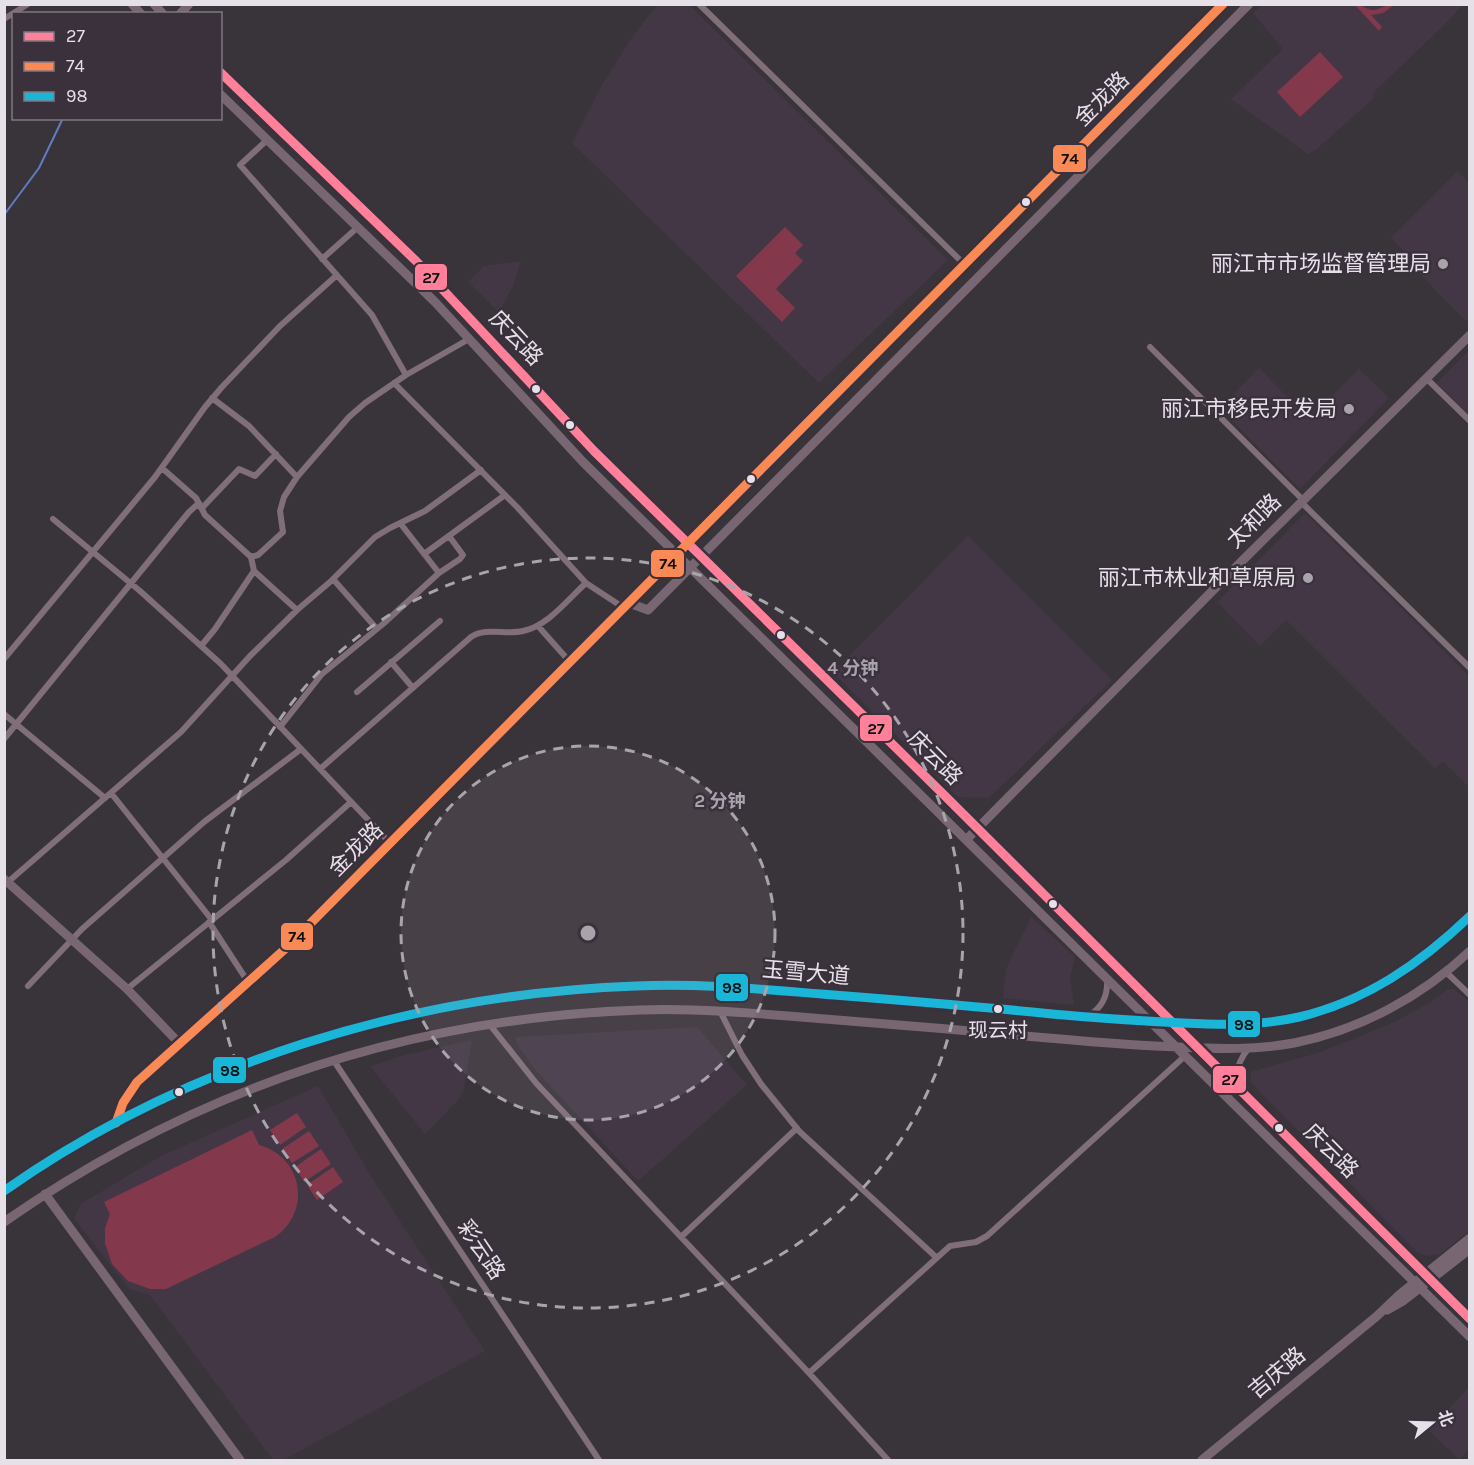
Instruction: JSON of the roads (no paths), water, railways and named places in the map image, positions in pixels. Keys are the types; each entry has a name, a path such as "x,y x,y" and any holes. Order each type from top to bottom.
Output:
{"main road":[{"name":"金龙路","path":"116,1123 123,1103 137,1082 285,949 1223,4"},
{"name":"金龙路","path":"626,606 648,610 1249,4"},
{"name":"庆云路","path":"222,74 424,268 594,451 978,828 1470,1319"},
{"name":"庆云路","path":"222,96 405,272 583,462 1470,1337"},
{"name":"太和路","path":"966,840 1470,334"},
{"path":"6,880 127,989 179,1043"},
{"name":"玉雪大道","path":"4,1191 116,1123 209,1079 319,1039 445,1007 537,993 637,986 721,986 1149,1022 1261,1023 1300,1016 1335,1006 1366,993 1407,970 1432,951 1470,916"},
{"name":"玉雪大道","path":"4,1221 111,1154 173,1121 270,1082 334,1060 421,1037 490,1024 605,1012 672,1009 935,1027 1100,1043 1249,1048 1306,1040 1352,1026 1406,999 1446,972 1470,951"},
{"path":"45,1194 240,1461"},
{"name":"吉庆路","path":"1202,1461 1377,1316 1428,1277 1470,1239"},
{"name":"吉庆路","path":"1428,1277 1470,1249"}],"street":[{"path":"15,12 28,4"},
{"path":"699,4 965,265"},
{"path":"267,140 240,165 372,315 406,375"},
{"path":"322,259 358,227"},
{"path":"4,658 162,468 212,398 266,340 337,275"},
{"path":"251,557 258,555 283,532 280,511 282,502 297,477 354,412 406,375 470,339"},
{"path":"1150,347 1470,668"},
{"path":"1426,378 1470,421"},
{"path":"394,383 481,470 586,583 626,606"},
{"path":"212,398 249,426 297,477"},
{"path":"4,739 189,512 201,506 239,469 255,476 276,454"},
{"path":"162,468 196,498 206,515 251,557 255,571 297,610"},
{"path":"6,880 181,732 297,610 333,579 375,537 425,511 481,470"},
{"path":"424,554 505,495"},
{"path":"53,519 201,646 390,843"},
{"path":"400,523 439,573"},
{"path":"280,727 322,675 439,573 460,559 463,555 449,536"},
{"path":"201,646 255,571"},
{"path":"333,579 377,629"},
{"path":"320,769 476,634 484,631 519,632 538,626 586,583"},
{"path":"357,692 440,621"},
{"path":"538,626 570,662"},
{"path":"391,662 413,688"},
{"path":"4,714 105,798"},
{"path":"28,986 72,939 204,822 301,749"},
{"path":"111,792 211,921 248,982"},
{"path":"127,989 286,860 351,802"},
{"path":"1446,972 1470,995"},
{"path":"1084,1017 1094,1012 1101,1004 1106,995 1107,979"},
{"path":"720,1011 751,1069 797,1128 937,1258"},
{"path":"490,1024 536,1083 809,1373 888,1461"},
{"path":"1238,1087 1239,1064 1249,1048"},
{"path":"809,1373 950,1246 970,1243 987,1236 1185,1056"},
{"name":"彩云路","path":"334,1060 599,1461"},
{"path":"681,1237 797,1128"}],"waterway":[{"path":"4,215 39,168 62,120"}],"place":[{"name":"丽江市市场监督管理局","path":"1443,264"},
{"name":"丽江市移民开发局","path":"1349,409"},
{"name":"丽江市林业和草原局","path":"1308,578"},
{"name":"现云村","path":"998,1009"}]}
